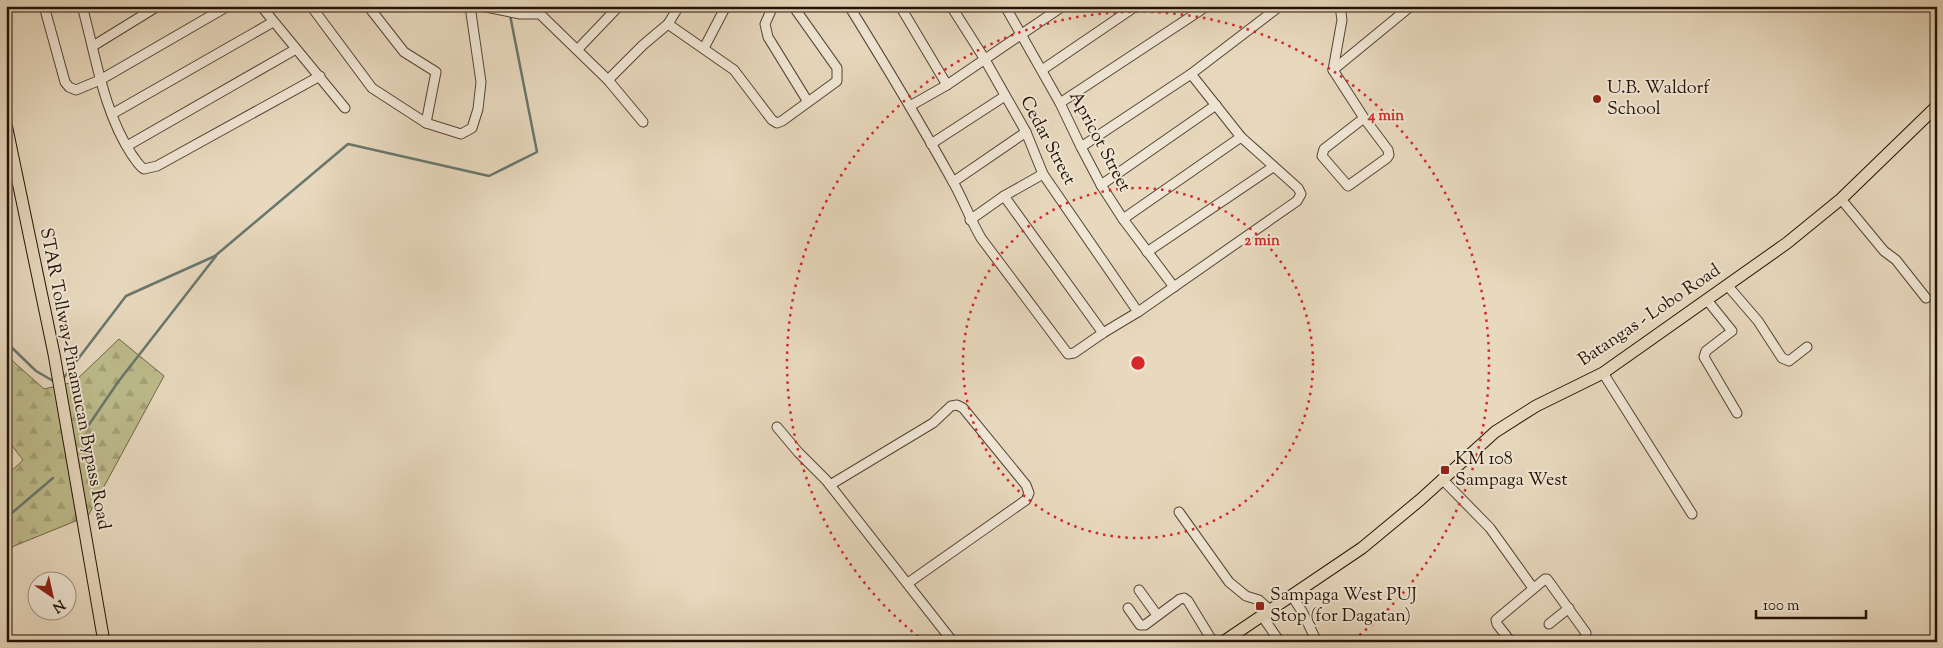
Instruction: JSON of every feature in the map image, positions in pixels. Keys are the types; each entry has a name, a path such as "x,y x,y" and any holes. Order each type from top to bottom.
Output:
{"main road":[{"name":"Batangas - Lobo Road","path":"1223,642 1239,637 1266,613 1362,548 1420,500 1495,432 1513,419 1603,373 1792,239 1841,199 1937,106"},
{"name":"STAR Tollway-Pinamucan Bypass Road","path":"6,124 54,354 104,642"}],"street":[{"path":"44,6 67,84 72,89 80,89 100,80 228,6"},
{"path":"93,46 158,6"},
{"path":"261,6 345,108"},
{"path":"368,6 404,52 436,72 426,123"},
{"path":"313,8 372,88 426,123 461,134 472,128 478,109 481,82 470,6"},
{"path":"481,6 520,14 543,10 608,80 643,122"},
{"path":"578,49 619,6"},
{"path":"608,80 643,45 668,24 678,6"},
{"path":"704,48 726,6"},
{"path":"772,6 765,24 768,37 808,102"},
{"path":"668,24 734,70 772,120 777,122 782,121 837,81 838,76 837,68 793,6"},
{"path":"849,6 954,182 970,220 993,254 1068,354 1074,353 1138,312 1298,201 1301,194 1298,188 1241,136 1191,74"},
{"path":"900,6 947,85"},
{"name":"Cedar Street","path":"951,6 984,58 1026,132 1043,174 1138,312"},
{"name":"Apricot Street","path":"1005,6 1060,103 1101,185 1123,219 1174,287"},
{"path":"910,106 947,85 1063,6"},
{"path":"1042,70 1136,6"},
{"path":"1060,103 1206,6"},
{"path":"1333,70 1411,6"},
{"path":"84,7 100,80 112,114 127,146 144,169 150,169 320,76"},
{"path":"1342,7 1342,20 1333,70 1364,118 1388,150 1389,155 1348,186 1322,156 1322,152 1364,118"},
{"path":"1081,147 1191,74 1279,8"},
{"path":"112,114 273,22"},
{"path":"127,146 296,50"},
{"path":"931,144 1005,96"},
{"path":"1101,185 1216,105"},
{"path":"954,182 1026,132"},
{"path":"1123,219 1241,136"},
{"path":"1147,252 1273,167"},
{"path":"970,220 1004,196 1043,174"},
{"path":"1004,196 1103,333"},
{"path":"1841,199 1884,251 1896,260 1926,298"},
{"path":"1727,285 1758,321 1782,358 1789,361 1808,347"},
{"path":"1707,300 1732,331 1706,350 1704,357 1737,413"},
{"path":"1603,373 1692,514"},
{"path":"830,485 933,423 951,406 957,405 963,408 1026,485 1029,493 1026,500 908,583"},
{"path":"777,427 830,485 953,642"},
{"path":"1442,479 1490,528 1533,588"},
{"path":"1179,512 1228,582 1246,596 1259,600 1280,642"},
{"path":"1511,642 1496,624 1496,620 1533,588 1547,579 1586,633 1580,642"},
{"path":"1139,590 1157,615"},
{"path":"1292,596 1307,619 1317,642"},
{"path":"1128,608 1143,626 1184,598 1188,601 1212,642"},
{"path":"1549,624 1569,608"}],"green space":[{"path":"119,339 164,376 88,516 14,546 6,554 6,476 23,460 6,438 6,355 44,389 74,382"}],"waterway":[{"path":"62,380 126,296 215,256 348,144 489,176 537,152 510,15"},
{"path":"86,429 118,382 216,256"},
{"path":"6,342 36,371 55,382"},
{"path":"6,518 53,478"}],"place":[{"name":"U.B. Waldorf School","path":"1597,99"},
{"name":"KM 108 Sampaga West","path":"1445,470"},
{"name":"Sampaga West PUJ Stop (for Dagatan)","path":"1260,606"}]}
